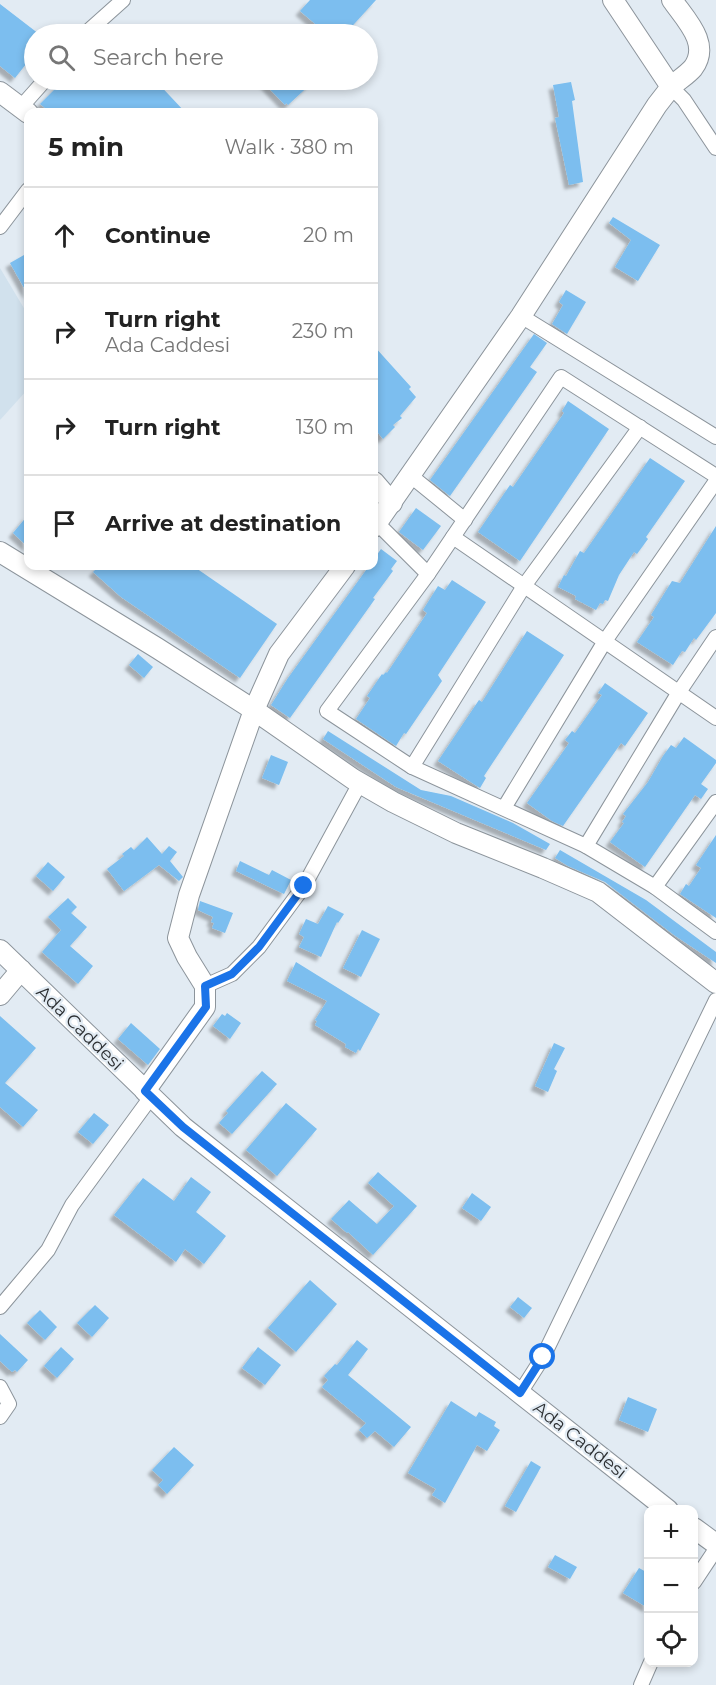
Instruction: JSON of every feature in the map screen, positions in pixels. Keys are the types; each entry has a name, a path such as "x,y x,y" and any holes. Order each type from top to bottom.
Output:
{"main road":[{"path":"613,0 671,87"},
{"path":"378,521 521,316 657,105 671,87 692,69 701,53 698,38 672,0"},
{"path":"0,92 24,109"},
{"path":"378,487 392,503"},
{"path":"0,552 24,567"},
{"path":"29,570 254,710 360,783 456,833 598,892 716,983"},
{"path":"148,1094 206,1007 205,986 178,938 189,895 254,710 279,654 342,570"},
{"name":"Ada Caddesi","path":"0,950 183,1127 663,1505"},
{"path":"0,995 21,970"},
{"path":"698,1531 716,1544"}],"street":[{"path":"97,24 123,0"},
{"path":"671,87 684,100 716,148"},
{"path":"26,108 38,90"},
{"path":"0,227 24,195"},
{"path":"521,316 716,437"},
{"path":"716,476 561,376 428,574 327,711 412,767 586,846 655,887 716,933"},
{"path":"412,767 524,586 639,427"},
{"path":"411,476 465,520"},
{"path":"504,808 605,641 716,481"},
{"path":"378,528 428,574"},
{"path":"453,537 716,718"},
{"path":"586,846 679,692 716,637"},
{"path":"205,986 232,974 259,947 304,886 360,783"},
{"path":"655,887 716,802"},
{"path":"520,1393 543,1357 716,1000"},
{"path":"0,1307 48,1250 72,1205 148,1094"},
{"path":"0,1387 9,1404 0,1417"},
{"path":"698,1575 716,1549"},
{"path":"641,1685 649,1667"}],"shaded area":[{"path":"0,268 24,308 24,393 0,420"}],"building":[{"path":"310,0 376,0 354,24 315,24 300,11"},
{"path":"0,4 26,24 24,24 24,67 15,78 0,66"},
{"path":"571,82 575,100 572,101 583,182 569,185 555,118 559,117 553,85"},
{"path":"54,90 164,90 181,108 45,108 40,104"},
{"path":"271,90 304,90 288,105 286,103 285,105"},
{"path":"613,217 660,245 638,281 615,267 631,240 609,223"},
{"path":"24,255 24,288 10,263"},
{"path":"566,290 586,302 567,334 552,324 563,305 559,302"},
{"path":"534,334 547,343 530,367 537,372 450,496 430,480"},
{"path":"378,350 411,387 409,389 416,397 400,416 402,418 393,425 395,427 383,439 378,433"},
{"path":"568,401 609,429 520,561 478,532 510,485 513,487 564,413 562,411"},
{"path":"650,458 685,481 646,537 648,539 637,554 634,552 619,575 608,601 600,603 596,610 558,587 580,551 584,553"},
{"path":"416,508 441,526 423,550 399,532"},
{"path":"24,520 24,543 13,533"},
{"path":"716,526 716,613 696,640 694,638 685,652 682,651 673,665 637,642 654,617 651,615 672,581 680,583"},
{"path":"381,549 397,561 391,569 393,571 290,718 271,705 366,570 378,570 378,553"},
{"path":"95,570 199,570 277,624 240,678 121,597 93,572"},
{"path":"452,580 486,602 438,675 442,681 396,746 356,719 370,698 367,696 382,674 387,673 427,613 423,610 438,586 445,590"},
{"path":"527,631 564,655 484,776 486,778 480,788 438,761 479,700 482,702"},
{"path":"138,654 153,667 144,678 129,665"},
{"path":"605,683 648,713 625,746 621,743 563,826 527,803 569,743 565,740 572,731 575,733 602,695 598,693"},
{"path":"328,731 421,790 451,796 513,823 550,844 546,850 396,787 323,739"},
{"path":"684,737 716,760 716,763 701,784 708,789 701,799 695,795 645,867 610,842 624,823 622,822 626,816 623,814 648,782 663,756 671,745 676,748"},
{"path":"271,755 288,762 279,785 262,778"},
{"path":"716,835 716,918 680,894 686,884 689,886 701,868 696,865"},
{"path":"147,837 162,854 169,846 177,852 170,861 183,877 179,881 159,865 124,891 107,869 124,856 122,854 131,847 134,850"},
{"path":"560,850 646,900 716,952 716,963 674,935 605,882 555,858"},
{"path":"240,861 269,875 272,870 291,880 284,894 236,871"},
{"path":"48,862 65,877 53,891 36,876"},
{"path":"68,898 77,907 71,913 87,927 70,946 93,966 78,984 42,952 61,930 48,917"},
{"path":"200,901 233,913 225,933 212,928 213,917 198,910"},
{"path":"328,906 344,914 337,922 321,957 299,947 304,937 299,934 306,919 318,924"},
{"path":"362,930 380,939 361,977 343,968"},
{"path":"296,962 380,1014 360,1051 358,1049 356,1053 345,1047 346,1044 315,1025 317,1021 315,1020 327,1001 287,981"},
{"path":"227,1013 241,1023 230,1039 213,1026 222,1014 225,1016"},
{"path":"0,1016 36,1048 5,1083 38,1110 23,1127 0,1107"},
{"path":"131,1023 160,1049 148,1065 118,1039"},
{"path":"554,1043 565,1048 554,1069 557,1071 548,1092 535,1086"},
{"path":"262,1071 277,1084 232,1134 219,1123 228,1113 226,1111"},
{"path":"286,1103 317,1129 277,1176 246,1150"},
{"path":"94,1113 109,1125 93,1144 78,1132"},
{"path":"378,1172 417,1206 373,1255 331,1219 349,1200 377,1224 394,1206 368,1183"},
{"path":"191,1177 211,1192 196,1212 226,1236 204,1264 185,1249 176,1262 114,1215 143,1178 174,1201"},
{"path":"472,1193 491,1207 481,1221 462,1208"},
{"path":"310,1280 337,1304 296,1352 268,1328"},
{"path":"518,1297 532,1308 524,1318 510,1307"},
{"path":"95,1305 109,1318 92,1337 77,1323"},
{"path":"40,1310 57,1327 45,1340 27,1323"},
{"path":"0,1334 28,1360 17,1372 15,1370 12,1372 0,1361"},
{"path":"357,1340 368,1349 348,1375 411,1427 394,1447 375,1431 367,1438 359,1430 366,1423 322,1387 328,1380 324,1376 335,1364 337,1365"},
{"path":"61,1347 74,1359 57,1378 44,1366"},
{"path":"258,1347 281,1365 265,1385 242,1368"},
{"path":"628,1397 657,1409 648,1432 619,1420"},
{"path":"451,1401 476,1417 479,1412 496,1422 494,1426 500,1430 487,1451 477,1445 445,1503 432,1495 436,1489 408,1473"},
{"path":"174,1447 194,1465 167,1494 158,1485 163,1480 152,1470"},
{"path":"531,1461 541,1467 516,1512 505,1506"},
{"path":"555,1555 577,1567 570,1579 548,1567"},
{"path":"639,1568 644,1571 644,1606 623,1593"}],"route":[{"path":"304,886 259,947 232,974 205,986 206,1007 145,1091 183,1127 520,1393 543,1357"}]}
